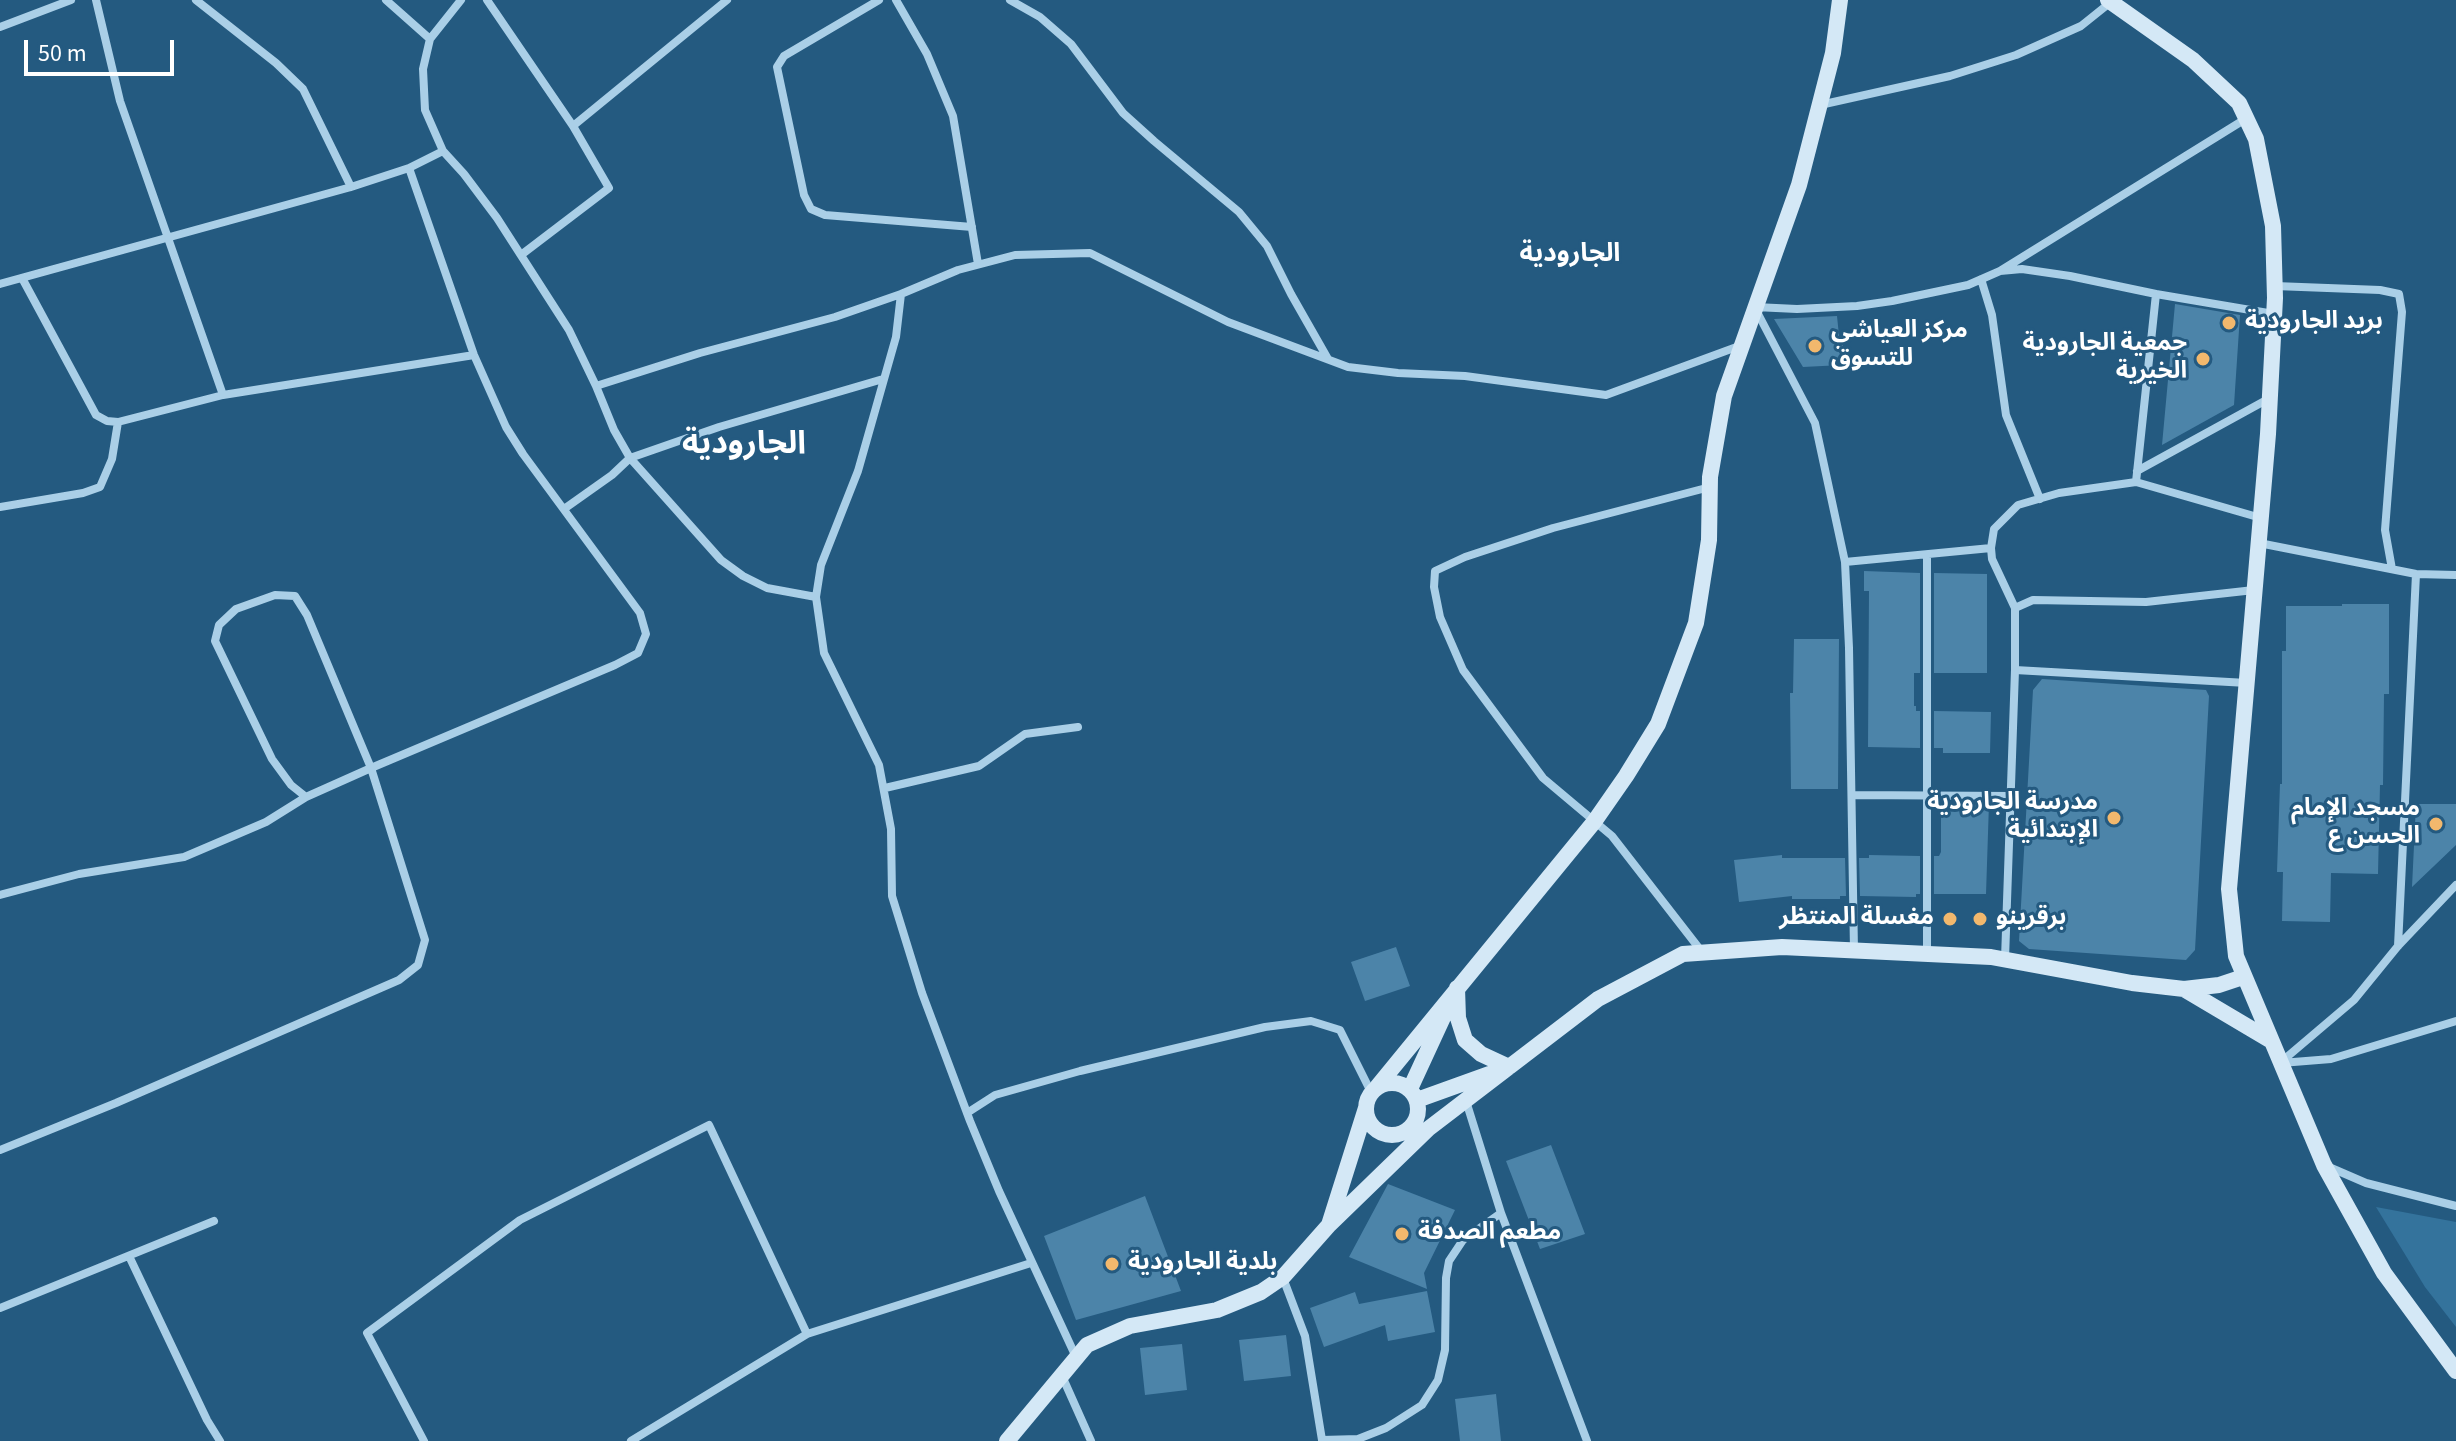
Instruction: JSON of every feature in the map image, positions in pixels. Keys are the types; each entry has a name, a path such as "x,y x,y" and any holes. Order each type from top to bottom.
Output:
{"street":[{"path":"0,27 71,0"},
{"path":"96,0 120,101 223,395"},
{"path":"196,0 276,63 303,89 351,187"},
{"path":"386,0 430,39"},
{"path":"461,0 430,39 423,69 425,110 443,151 481,196 569,330 630,458 721,560 767,588 816,597"},
{"path":"487,0 573,126 609,188 521,255"},
{"path":"573,126 727,0"},
{"path":"879,0 784,56 777,67 804,195 811,209 825,215 972,227"},
{"path":"896,0 927,54 953,116 978,264"},
{"path":"1010,0 1040,17 1071,44 1123,113 1239,212 1267,246 1329,359"},
{"path":"1329,1225 1371,1096 1594,822 1658,724 1696,623 1709,540 1710,487 1724,396 1799,185 1833,53 1840,0"},
{"path":"1820,105 1950,76 2016,55 2081,26 2109,1 2193,60 2239,103 2247,118 2256,139 2273,226 2275,286 2261,518 2229,889 2236,956 2324,1165 2384,1273 2456,1371"},
{"path":"1755,307 1797,309 1857,306 1968,285 2000,271 2247,118"},
{"path":"0,284 351,187 409,168 443,151"},
{"path":"0,895 79,874 184,857 266,822 306,797 638,653 646,634 640,613 506,427 474,355 409,168"},
{"path":"596,386 700,353 835,317 958,270 1015,255 1090,253 1228,322 1348,367 1465,376 1606,395 1742,345"},
{"path":"2000,271 2022,269 2070,276 2274,314"},
{"path":"22,278 96,415 107,421 118,422 223,395 474,355"},
{"path":"1981,279 1992,315 2006,415 2040,499"},
{"path":"2275,286 2380,290 2399,294 2402,312 2385,530 2392,569"},
{"path":"901,294 896,337 858,471 821,565 816,597 824,653 879,765 891,829 892,896 922,993 967,1113 1031,1263 1076,1358"},
{"path":"2136,482 2156,294"},
{"path":"1755,307 1815,423 1845,562 1854,951"},
{"path":"564,509 612,475 630,458 719,427 883,379"},
{"path":"2137,471 2270,398"},
{"path":"0,507 83,493 100,487 112,459 118,422"},
{"path":"2005,959 2015,608 1992,559 1994,529 2018,505 2059,493 2136,482 2261,518"},
{"path":"1702,953 1612,836 1543,778 1463,670 1440,617 1434,587 1435,571 1465,557 1553,528 1710,487"},
{"path":"2259,543 2416,574 2456,575"},
{"path":"1845,562 1991,548"},
{"path":"1927,555 1927,954"},
{"path":"2398,946 2416,574"},
{"path":"2015,608 2033,600 2146,602 2255,590"},
{"path":"0,1150 399,980 418,965 425,940 371,768 307,615 295,596 275,595 236,609 219,625 215,641 272,759 291,785 306,797"},
{"path":"2015,670 2247,683"},
{"path":"885,788 979,766 1025,734 1078,727"},
{"path":"1852,795 2011,796"},
{"path":"2280,1063 2354,1000 2398,946 2456,885"},
{"path":"1007,1441 1087,1345 1130,1326 1217,1310 1261,1292 1283,1277 1329,1225 1428,1129 1598,999 1683,954 1782,947 2005,959 2132,983 2184,989 2219,985 2243,977"},
{"path":"1457,988 1458,1018 1465,1040 1481,1054 1509,1067"},
{"path":"967,1113 995,1095 1080,1071 1265,1027 1311,1021 1340,1030 1371,1096 1370,1124 1376,1130 1393,1135 1402,1133 1415,1122 1418,1113 1414,1095 1457,988"},
{"path":"2184,989 2270,1040"},
{"path":"2280,1063 2331,1059 2456,1021"},
{"path":"1371,1096 1394,1082 1414,1095 1509,1067"},
{"path":"1466,1101 1501,1213 1587,1441"},
{"path":"424,1441 367,1333 520,1220 709,1125 807,1334"},
{"path":"1387,1169 1393,1135"},
{"path":"2324,1165 2366,1183 2456,1206"},
{"path":"1283,1277 1305,1336 1322,1441 1358,1439 1386,1428 1422,1405 1438,1380 1445,1350 1449,1261 1463,1240 1501,1213"},
{"path":"0,1308 214,1221"},
{"path":"129,1256 220,1441"},
{"path":"631,1441 807,1334 1031,1263"},
{"path":"1062,1376 1091,1441"}],"shaded area":[{"path":"2376,1207 2456,1222 2456,1327 2425,1287"}],"building":[{"name":"جمعية الجارودية الخيرية","path":"2175,304 2240,315 2234,405 2162,445"},
{"name":"مركز العياشي للتسوق","path":"1837,316 1842,365 1803,367 1774,319"},
{"path":"1864,571 1920,573 1920,673 1914,673 1914,706 1916,711 1920,711 1920,748 1868,747 1869,591 1864,591"},
{"path":"1934,573 1987,574 1987,673 1934,673"},
{"path":"2389,604 2389,694 2384,694 2378,874 2331,873 2330,922 2282,921 2283,872 2277,872 2282,784 2282,651 2286,651 2286,606"},
{"path":"1794,639 1839,639 1838,789 1791,789 1790,693 1793,693"},
{"name":"مدرسة الجارودية الإبتدائية","path":"2042,679 2206,690 2209,696 2195,950 2186,960 2029,949 2019,941 2033,690"},
{"path":"1934,711 1991,712 1990,753 1943,753 1943,748 1934,748"},
{"path":"1941,803 1989,803 1986,894 1934,894 1934,856 1939,856 1941,852"},
{"name":"مسجد الإمام الحسن ع","path":"2416,804 2456,804 2456,845 2412,887"},
{"path":"1782,855 1782,858 1845,858 1846,896 1840,896 1840,899 1792,899 1792,896 1739,902 1734,860"},
{"path":"1869,855 1920,856 1920,894 1916,897 1860,896 1859,858 1869,858"},
{"path":"1396,947 1410,986 1365,1001 1351,962"},
{"path":"1551,1145 1585,1234 1540,1249 1506,1161"},
{"name":"مطعم الصدفة","path":"1388,1184 1455,1210 1424,1273 1427,1289 1349,1257"},
{"name":"بلدية الجارودية","path":"1145,1196 1181,1291 1076,1320 1044,1236"},
{"path":"1427,1291 1435,1332 1388,1341 1385,1325 1324,1347 1310,1308 1355,1292 1359,1304"},
{"path":"1286,1335 1291,1376 1244,1381 1239,1340"},
{"path":"1182,1344 1187,1390 1145,1395 1140,1348"},
{"path":"1496,1394 1501,1441 1460,1441 1455,1399"}],"place":[{"name":"بريد الجارودية","path":"2229,323"},
{"name":"مركز العياشي للتسوق","path":"1815,346"},
{"name":"جمعية الجارودية الخيرية","path":"2203,359"},
{"name":"مدرسة الجارودية الإبتدائية","path":"2114,818"},
{"name":"مسجد الإمام الحسن ع","path":"2436,824"},
{"name":"مغسلة المنتظر","path":"1950,919"},
{"name":"برقرينو","path":"1980,919"},
{"name":"مطعم الصدفة","path":"1402,1234"},
{"name":"بلدية الجارودية","path":"1112,1264"}],"district":[{"name":"الجارودية","path":"1570,255"},
{"name":"الجارودية","path":"744,446"}]}
